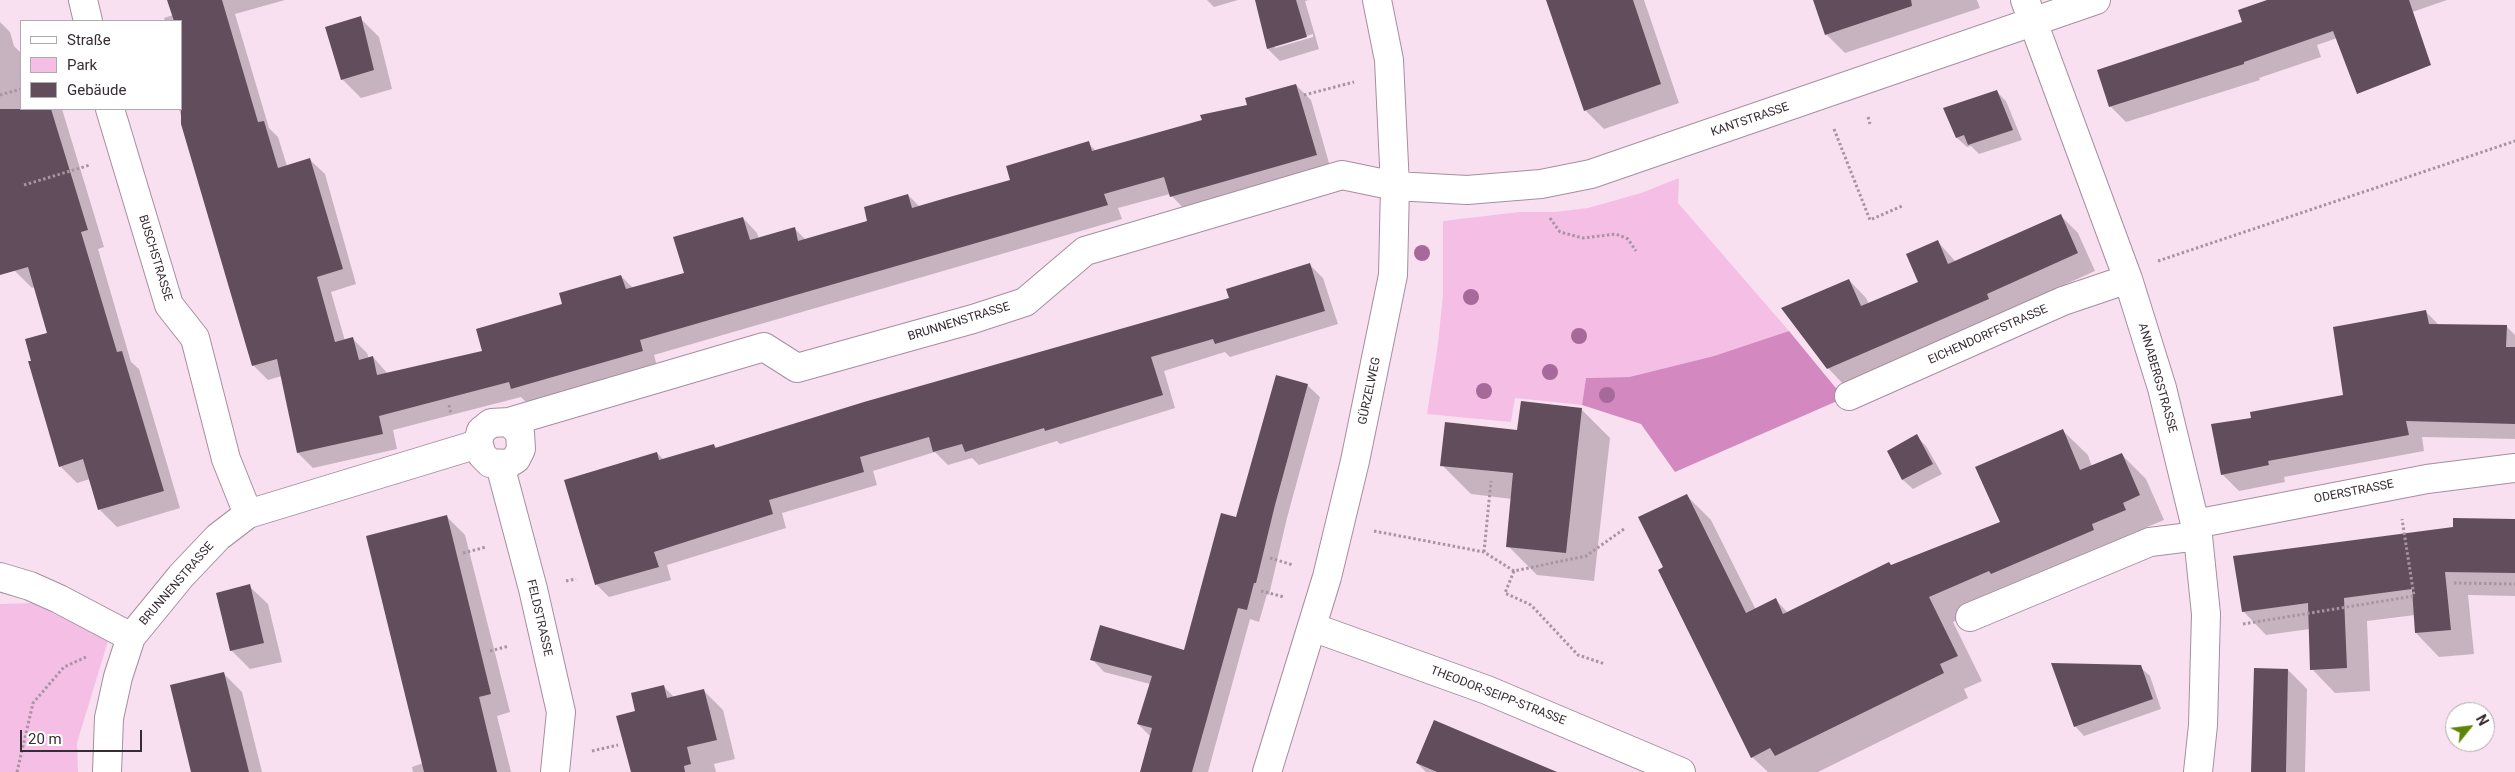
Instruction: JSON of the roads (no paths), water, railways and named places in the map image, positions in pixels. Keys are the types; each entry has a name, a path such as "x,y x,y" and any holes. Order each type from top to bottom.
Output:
{"street":[{"path":"83,0 88,20"},
{"name":"GÜRZELWEG","path":"1267,772 1312,627 1340,523 1366,413 1393,275 1395,186 1389,60 1376,0"},
{"name":"KANTSTRASSE","path":"1395,186 1467,190 1541,184 1591,174 1643,158 1821,96 2029,11 2096,0"},
{"name":"ANNABERGSTRASSE","path":"2029,11 2127,276 2162,388 2196,530 2206,614 2203,725 2198,772"},
{"name":"BUSCHSTRASSE","path":"110,110 169,305 195,338 226,459 248,514"},
{"name":"BRUNNENSTRASSE","path":"511,422 764,347 798,368 973,319 1025,302 1085,251 1342,175 1395,186"},
{"name":"EICHENDORFFSTRASSE","path":"1849,396 2063,301 2127,276"},
{"path":"499,421 511,422 520,434 521,449 516,459 500,465 490,463 479,450 480,434 488,424 499,421"},
{"path":"248,514 478,444"},
{"name":"FELDSTRASSE","path":"500,465 533,590 561,712 555,772"},
{"name":"ODERSTRASSE","path":"1970,617 2150,542 2396,484 2515,468"},
{"name":"BRUNNENSTRASSE","path":"107,772 109,718 118,677 131,637 181,576 218,537 248,514"},
{"name":"BRUNNENSTRASSE","path":"0,577 30,586 59,599 131,637"},
{"name":"THEODOR-SEIPP-STRASSE","path":"1312,627 1487,690 1681,772"}]}
